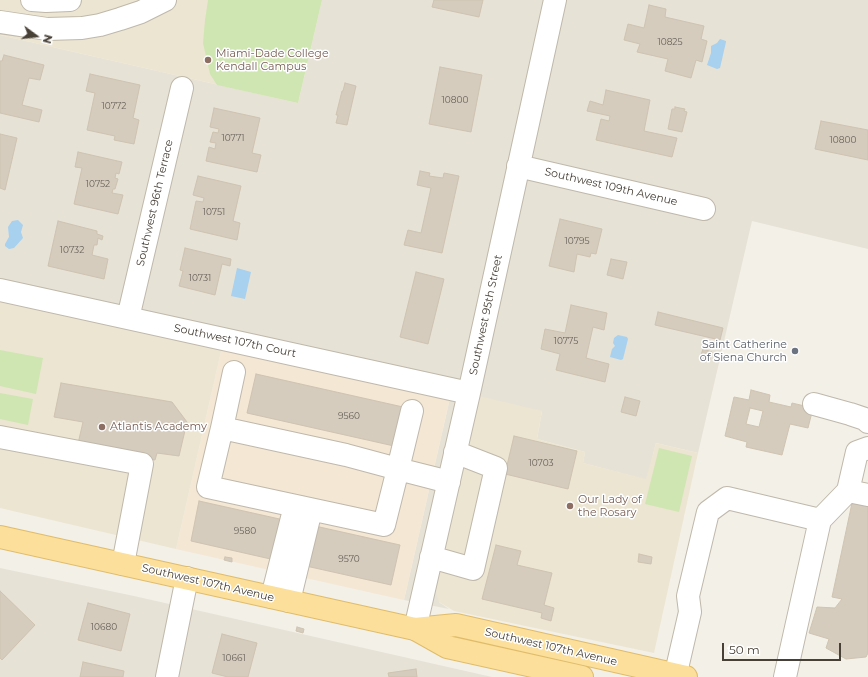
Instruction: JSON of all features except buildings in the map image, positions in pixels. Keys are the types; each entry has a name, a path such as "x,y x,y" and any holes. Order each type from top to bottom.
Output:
{"main road":[{"name":"Southwest 107th Avenue","path":"0,537 416,629 447,647 582,677"},
{"name":"Southwest 107th Avenue","path":"416,629 456,625 679,676"}],"street":[{"path":"32,0 70,0"},
{"path":"0,22 31,28 47,29 100,26 141,12 165,0"},
{"name":"Southwest 95th Street","path":"416,629 555,0"},
{"name":"Southwest 96th Terrace","path":"128,318 182,88"},
{"name":"Southwest 109th Avenue","path":"518,166 704,209"},
{"name":"Southwest 107th Court","path":"0,290 469,393"},
{"path":"234,372 208,487 303,508 384,525 412,411"},
{"path":"814,404 865,419 868,422"},
{"path":"222,428 346,455 449,482"},
{"path":"0,437 142,464 123,564"},
{"path":"785,677 820,520 858,493 857,452 868,448"},
{"path":"432,557 473,569 496,468 455,452"},
{"path":"679,676 690,612 688,596 708,512 727,498 820,520"},
{"path":"281,599 303,508"},
{"path":"167,677 187,578"}],"shaded area":[{"name":"Miami-Dade College Kendall Campus","path":"0,0 322,0 298,103 0,35"},
{"path":"322,0 868,0 868,249 752,221 698,453 656,443 647,480 583,463 585,452 537,439 542,411 439,602 449,609 404,600 450,398 0,296 0,35 298,103"},
{"name":"Atlantis Academy","path":"0,296 222,347 176,549 0,508"},
{"path":"222,347 450,398 404,600 176,549"},
{"name":"Our Lady of the Rosary","path":"478,396 542,411 537,439 585,452 583,463 646,479 656,443 698,453 654,653 454,611 439,602 435,589"},
{"path":"0,568 134,596 492,677 0,677"}],"green space":[{"path":"208,0 322,0 298,103 217,85 210,74 203,43"},
{"path":"0,350 43,358 36,394 0,386"},
{"path":"0,393 33,399 28,425 0,419"},
{"path":"659,448 692,456 679,512 645,504"}],"water":[{"path":"720,39 726,42 720,68 717,69 707,65 711,53 711,46 717,43"},
{"path":"18,220 23,225 21,232 23,238 14,248 9,249 5,246 9,237 8,227 12,221"},
{"path":"237,268 251,272 245,299 231,296"},
{"path":"618,335 627,337 628,339 623,359 621,360 610,357 612,349 615,346 613,343 614,338"}],"place":[{"name":"Miami-Dade College Kendall Campus","path":"208,60"},
{"name":"Saint Catherine of Siena Church","path":"795,351"},
{"name":"Atlantis Academy","path":"102,427"},
{"name":"Our Lady of the Rosary","path":"570,506"}]}
